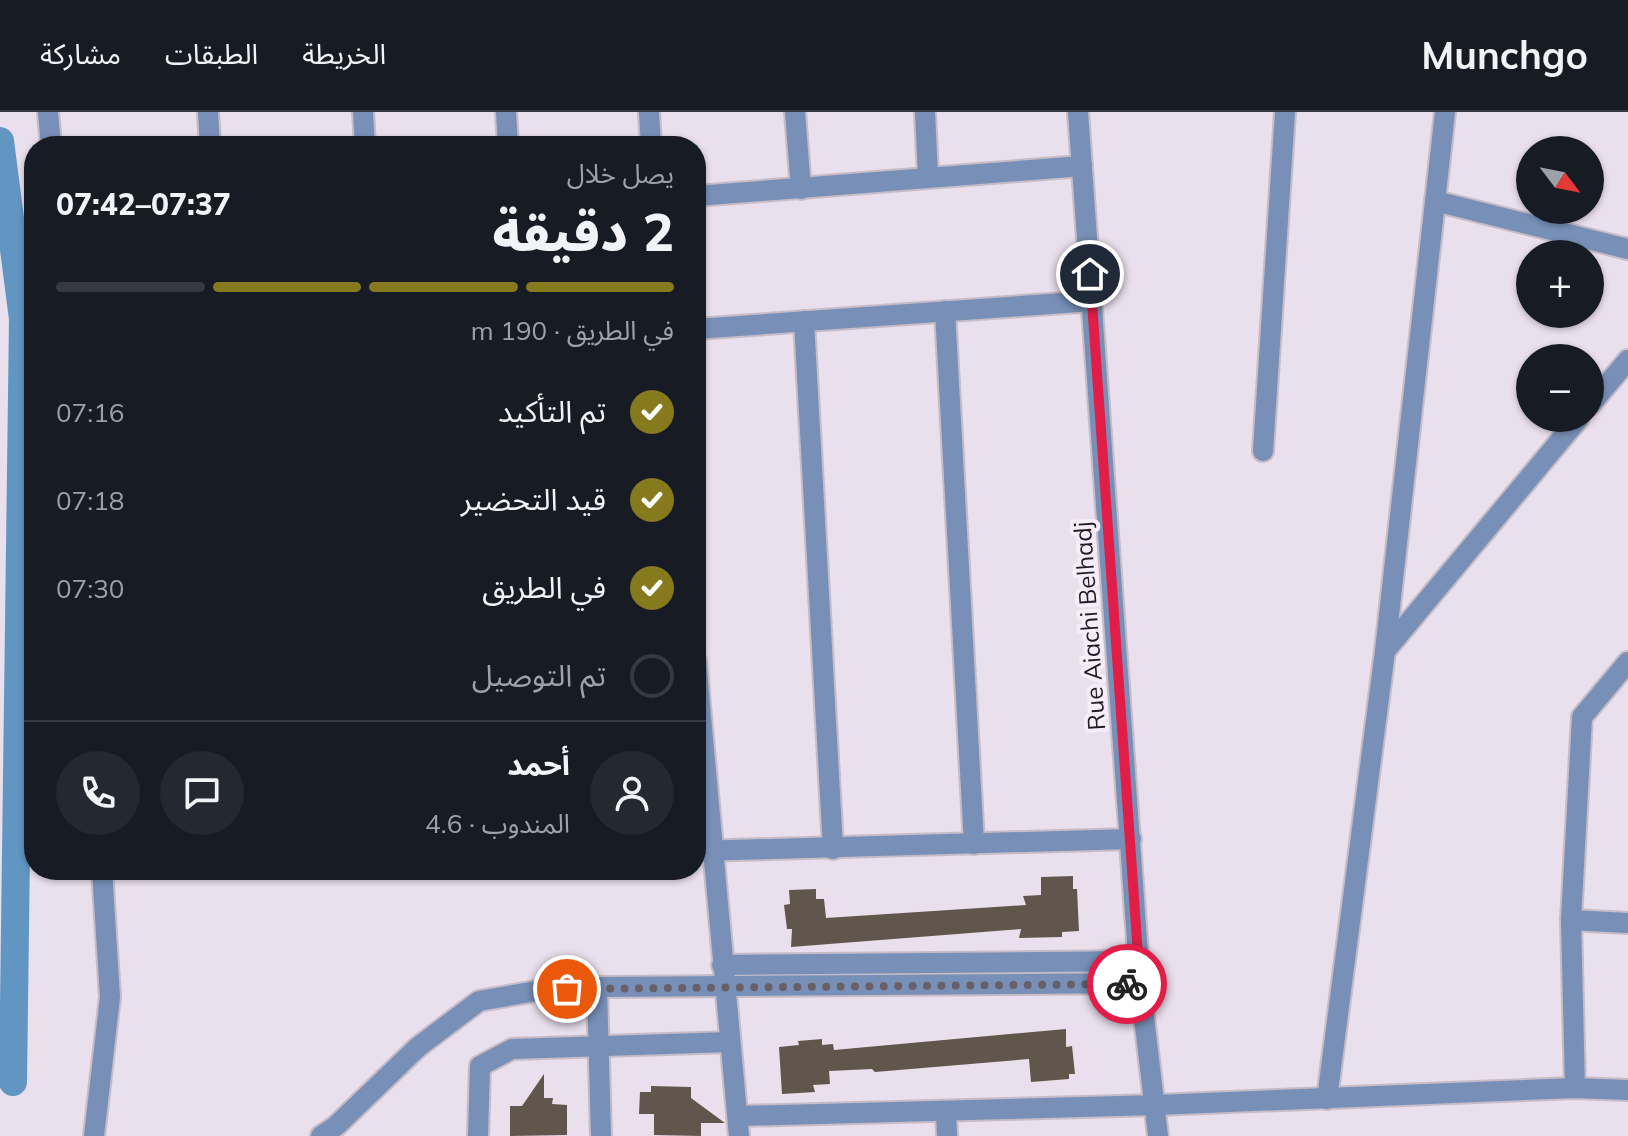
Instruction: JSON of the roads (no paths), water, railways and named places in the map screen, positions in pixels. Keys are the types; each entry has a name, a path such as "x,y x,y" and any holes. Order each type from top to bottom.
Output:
{"street":[{"path":"48,112 50,136"},
{"path":"208,112 209,136"},
{"path":"363,112 364,136"},
{"path":"506,112 507,136"},
{"path":"649,112 650,136"},
{"path":"795,112 801,189"},
{"path":"925,112 928,176"},
{"name":"Rue Aiachi Belhadj","path":"1078,112 1140,983 1158,1136"},
{"path":"1263,451 1285,112"},
{"path":"1327,1099 1385,651 1445,112"},
{"path":"706,195 1082,166"},
{"path":"1435,201 1628,249"},
{"path":"706,328 1092,301"},
{"path":"945,311 974,844"},
{"path":"804,321 833,849"},
{"path":"1604,388 1628,360"},
{"path":"1385,651 1567,432"},
{"path":"1575,1088 1571,920 1582,717 1628,662"},
{"path":"1131,839 706,851 739,1126 946,1111 1575,1088 1628,1090"},
{"path":"94,1136 110,997 103,880"},
{"path":"1571,920 1628,923"},
{"path":"722,965 1139,961"},
{"path":"330,1133 418,1047 479,1001 536,991 597,987 724,989 1140,983"},
{"path":"597,987 601,1136"},
{"path":"478,1136 480,1066 512,1049 730,1042"},
{"path":"946,1111 947,1136"}],"waterway":[{"path":"0,141 23,319 13,1082"}]}
